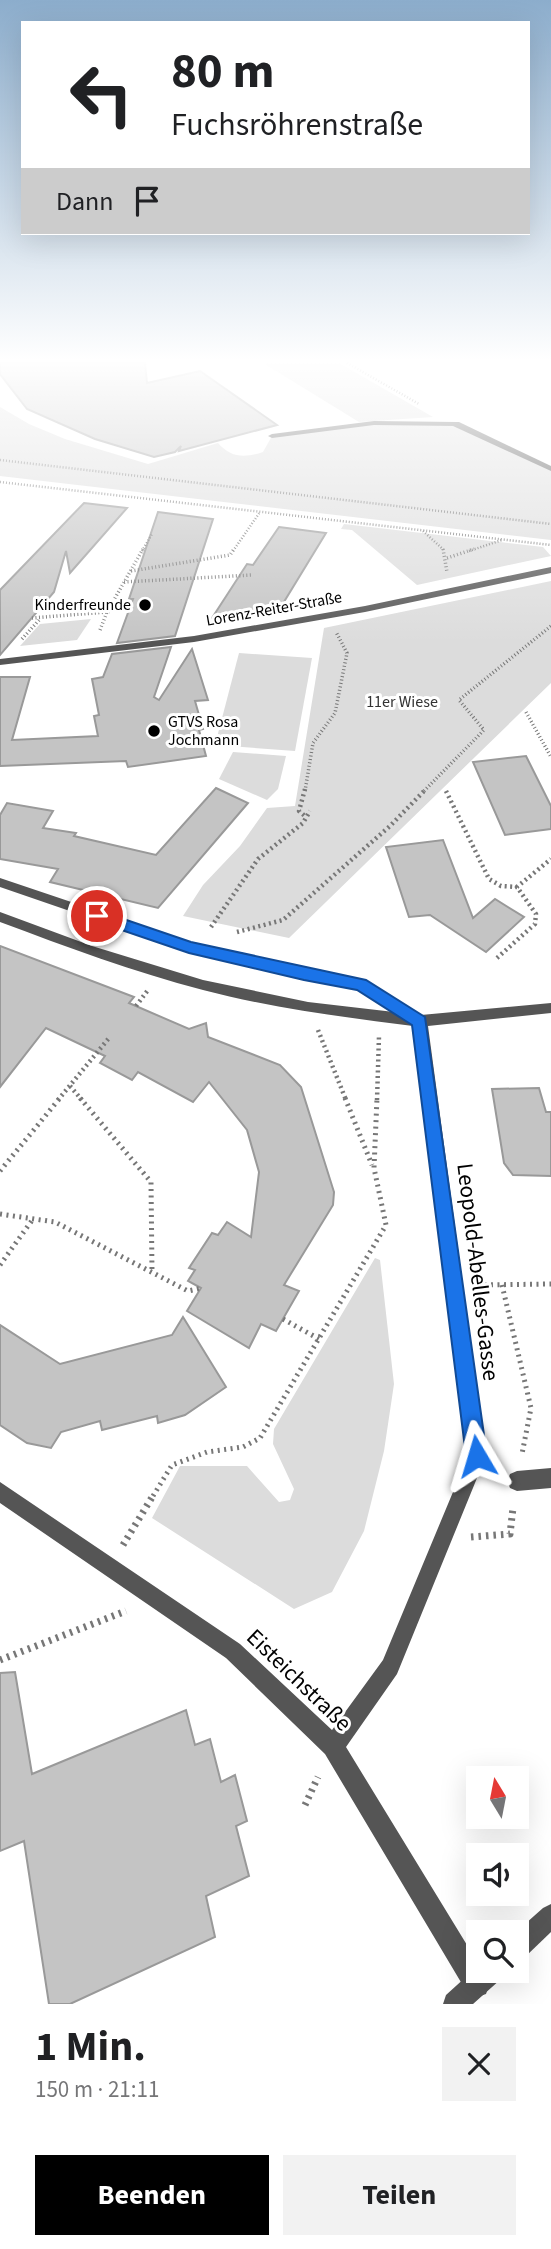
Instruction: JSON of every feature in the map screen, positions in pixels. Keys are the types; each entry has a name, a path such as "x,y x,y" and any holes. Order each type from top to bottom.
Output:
{"street":[{"path":"525,457 551,469"},
{"name":"Lorenz-Reiter-Straße","path":"0,662 194,639 326,616 551,570"},
{"path":"0,882 189,947 304,974 361,984 420,1021"},
{"path":"0,917 88,950 203,985 308,1007 420,1021 551,1007"},
{"name":"Leopold-Abelles-Gasse","path":"333,1746 390,1667 477,1456 420,1021"},
{"path":"517,1481 551,1478"},
{"name":"Eisteichstraße","path":"0,1492 233,1651 333,1746 466,1949"},
{"path":"529,1936 551,1916"},
{"path":"455,2004 479,1983"}],"path":[{"path":"0,460 551,524"},
{"path":"0,482 551,545"},
{"path":"131,571 230,555 260,512"},
{"path":"423,530 445,551 446,579"},
{"path":"97,637 107,612 152,534"},
{"path":"447,558 503,539"},
{"path":"124,582 252,575"},
{"path":"32,618 107,612 131,606"},
{"path":"306,817 299,811 303,804 313,743 335,713 347,653 326,616"},
{"path":"15,647 40,618"},
{"path":"237,932 283,920 390,826 484,730 459,700 551,626"},
{"path":"526,712 551,757"},
{"path":"446,790 489,879 501,886 517,887 551,859"},
{"path":"211,927 258,859 303,823 310,811"},
{"path":"497,958 535,924 537,919 517,887"},
{"path":"109,1567 172,1465 207,1452 243,1447 260,1438 386,1225 374,1168 308,1007"},
{"path":"374,1168 380,1016"},
{"path":"0,1171 109,1038"},
{"path":"70,1086 150,1182 152,1272"},
{"path":"0,1214 55,1222 188,1291 202,1288"},
{"path":"0,1265 33,1219"},
{"path":"456,1285 551,1284"},
{"path":"502,1285 531,1408 517,1481"},
{"path":"283,1319 319,1339"},
{"path":"442,1539 510,1534"},
{"path":"0,1660 156,1599"}],"green space":[{"path":"0,457 123,457 148,464 173,457 525,457 551,469 551,540 0,476"},
{"path":"344,524 543,547 551,556 417,585 352,530 341,529"},
{"name":"11er Wiese","path":"551,581 551,683 289,938 183,916 203,885 240,846 267,808 295,806 324,628"},
{"path":"91,619 77,640 20,646 40,624"},
{"path":"239,653 312,658 295,751 215,745"},
{"path":"233,752 286,756 278,789 267,800 219,779"},
{"path":"375,1258 380,1260 394,1384 384,1451 364,1531 332,1592 294,1609 152,1518 180,1466 247,1466 279,1502 290,1500 294,1489 273,1444 274,1429"}],"building":[{"path":"84,503 127,508 70,573 66,551 54,592 0,655 0,590"},
{"path":"158,512 213,519 175,636 117,643 133,599 129,599"},
{"path":"279,527 326,533 279,610 212,618 247,564 253,565"},
{"path":"171,647 154,697 159,700 192,649 208,700 195,701 203,729 199,730 206,756 128,767 126,761 0,766 0,677 30,677 12,740 98,736 94,716 99,715 92,679 103,677 112,654"},
{"path":"526,756 551,806 551,829 505,835 473,762"},
{"path":"216,788 248,803 158,908 50,882 58,869 0,859 0,815 7,803 53,811 43,828 76,833 74,836 156,855"},
{"path":"443,840 473,918 495,899 524,917 486,952 430,915 409,917 386,847"},
{"path":"0,946 134,997 129,1003 189,1029 206,1023 208,1037 280,1065 301,1087 334,1192 333,1205 284,1285 299,1291 276,1331 261,1324 249,1348 187,1311 201,1288 188,1281 195,1270 189,1268 212,1233 218,1235 227,1222 251,1237 259,1172 247,1130 209,1082 193,1102 138,1072 132,1080 100,1063 105,1056 46,1028 0,1087"},
{"path":"539,1088 546,1112 551,1112 551,1176 513,1175 504,1163 492,1089"},
{"path":"183,1317 226,1387 185,1415 158,1423 157,1416 102,1430 100,1421 61,1432 51,1448 27,1443 0,1425 0,1325 60,1364 172,1335"},
{"path":"15,1672 32,1774 186,1710 195,1745 210,1739 221,1782 235,1775 247,1821 236,1826 249,1876 206,1896 215,1937 70,2004 49,2004 24,1841 0,1851 0,1673"}],"place":[{"name":"Kinderfreunde","path":"145,605"},
{"name":"GTVS Rosa Jochmann","path":"154,731"}],"route":[{"path":"97,916 189,947 304,974 361,984 420,1021 477,1456"}]}
